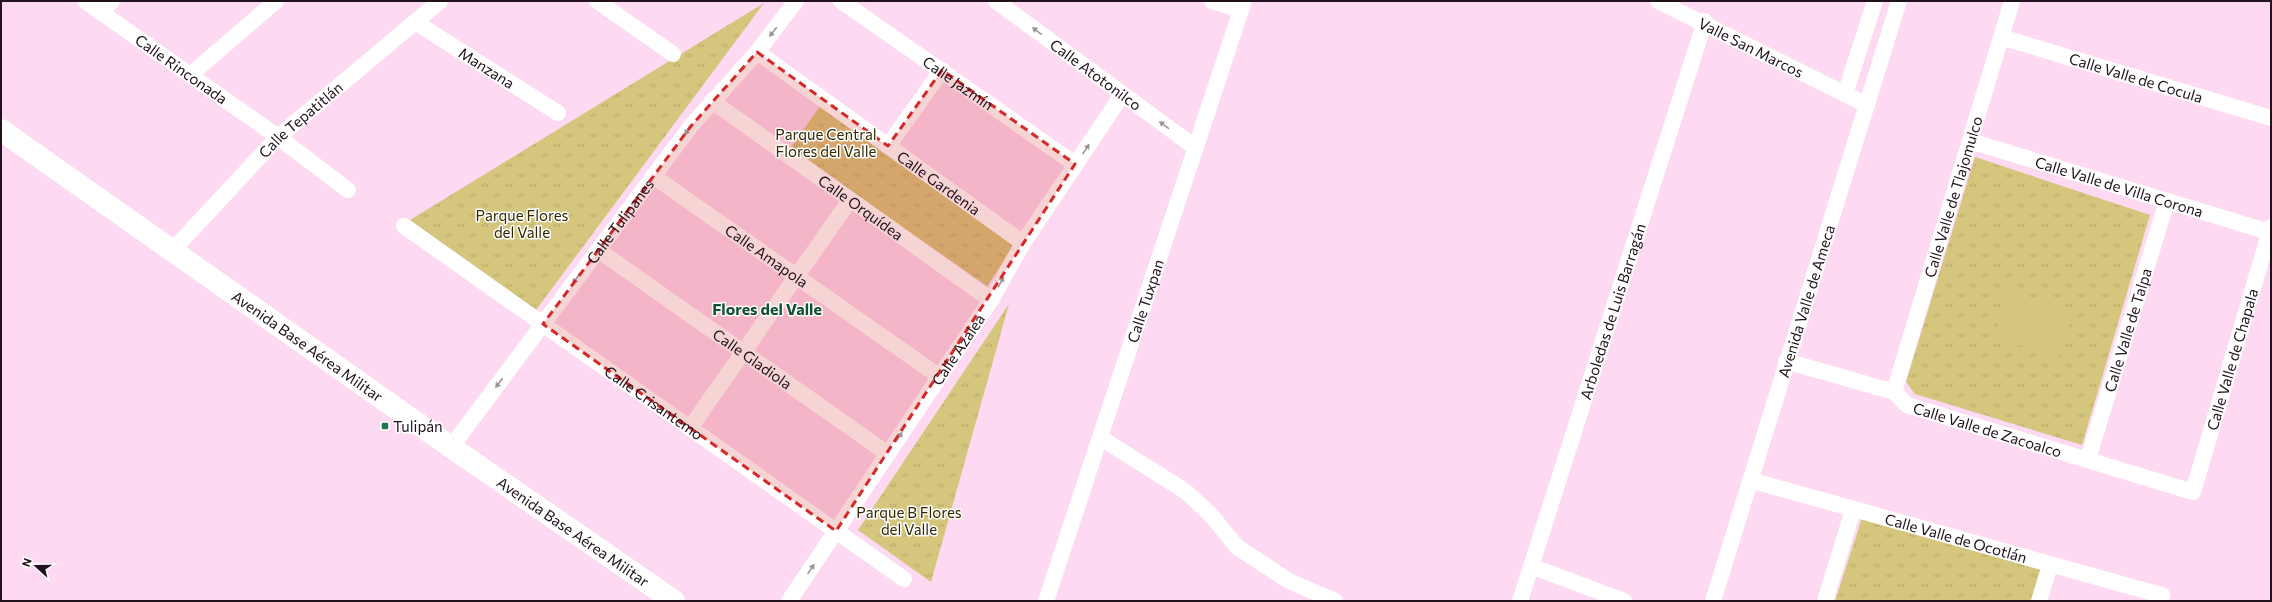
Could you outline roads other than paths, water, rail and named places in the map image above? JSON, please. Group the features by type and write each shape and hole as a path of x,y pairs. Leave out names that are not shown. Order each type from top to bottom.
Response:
{"main road":[{"name":"Avenida Base Aérea Militar","path":"1,130 451,447 674,601"}],"street":[{"name":"Calle Rinconada","path":"85,1 278,136 348,190"},
{"path":"100,12 112,1"},
{"path":"190,75 276,1"},
{"name":"Calle Tepatitlán","path":"172,251 278,136 440,1"},
{"path":"597,1 672,54"},
{"name":"Calle Tulipanes","path":"451,447 598,250 712,101 757,52 796,1"},
{"name":"Calle Jazmín","path":"841,1 1075,164"},
{"name":"Calle Atotonilco","path":"996,1 1196,148"},
{"path":"1212,1 1242,6"},
{"name":"Valle San Marcos","path":"1658,1 1705,22 1867,105"},
{"path":"1845,94 1875,1"},
{"name":"Avenida Valle de Ameca","path":"1713,601 1786,361 1899,1"},
{"name":"Calle Valle de Tlajomulco","path":"1894,392 2012,1"},
{"name":"Calle Tuxpan","path":"1046,601 1101,438 1242,6"},
{"name":"Manzana","path":"415,22 558,113"},
{"name":"Arboledas de Luis Barragán","path":"1520,601 1705,22"},
{"name":"Calle Valle de Cocula","path":"2002,37 2271,118"},
{"name":"Calle Gardenia","path":"757,52 1023,243"},
{"path":"888,146 942,70"},
{"name":"Calle Azalea","path":"790,601 991,300 1023,243 1122,95"},
{"name":"Calle Orquídea","path":"712,101 991,300"},
{"name":"Calle Valle de Villa Corona","path":"1970,141 2167,201 2270,229"},
{"name":"Calle Amapola","path":"654,176 940,377"},
{"path":"690,428 850,200"},
{"name":"Calle Valle de Talpa","path":"2088,459 2167,201"},
{"name":"Calle Crisantemo","path":"404,226 904,579"},
{"name":"Calle Valle de Chapala","path":"2193,492 2270,229"},
{"name":"Calle Gladiola","path":"598,250 888,454"},
{"name":"Calle Valle de Zacoalco","path":"1786,361 1894,392 1907,405 2193,492"},
{"path":"1101,438 1185,491 1211,514 1237,546 1289,581 1335,601"},
{"name":"Calle Valle de Ocotlán","path":"1750,480 2161,598"},
{"path":"1825,601 1853,510"},
{"path":"2039,601 2050,565"},
{"path":"1531,566 1624,601"}],"place":[{"name":"Tulipán","path":"385,426"}],"district":[{"name":"Flores del Valle","path":"767,308"}],"park label":[{"name":"Parque Central Flores del Valle","path":"826,142"},
{"name":"Parque Flores del Valle","path":"522,224"},
{"name":"Parque B Flores del Valle","path":"909,520"}]}
